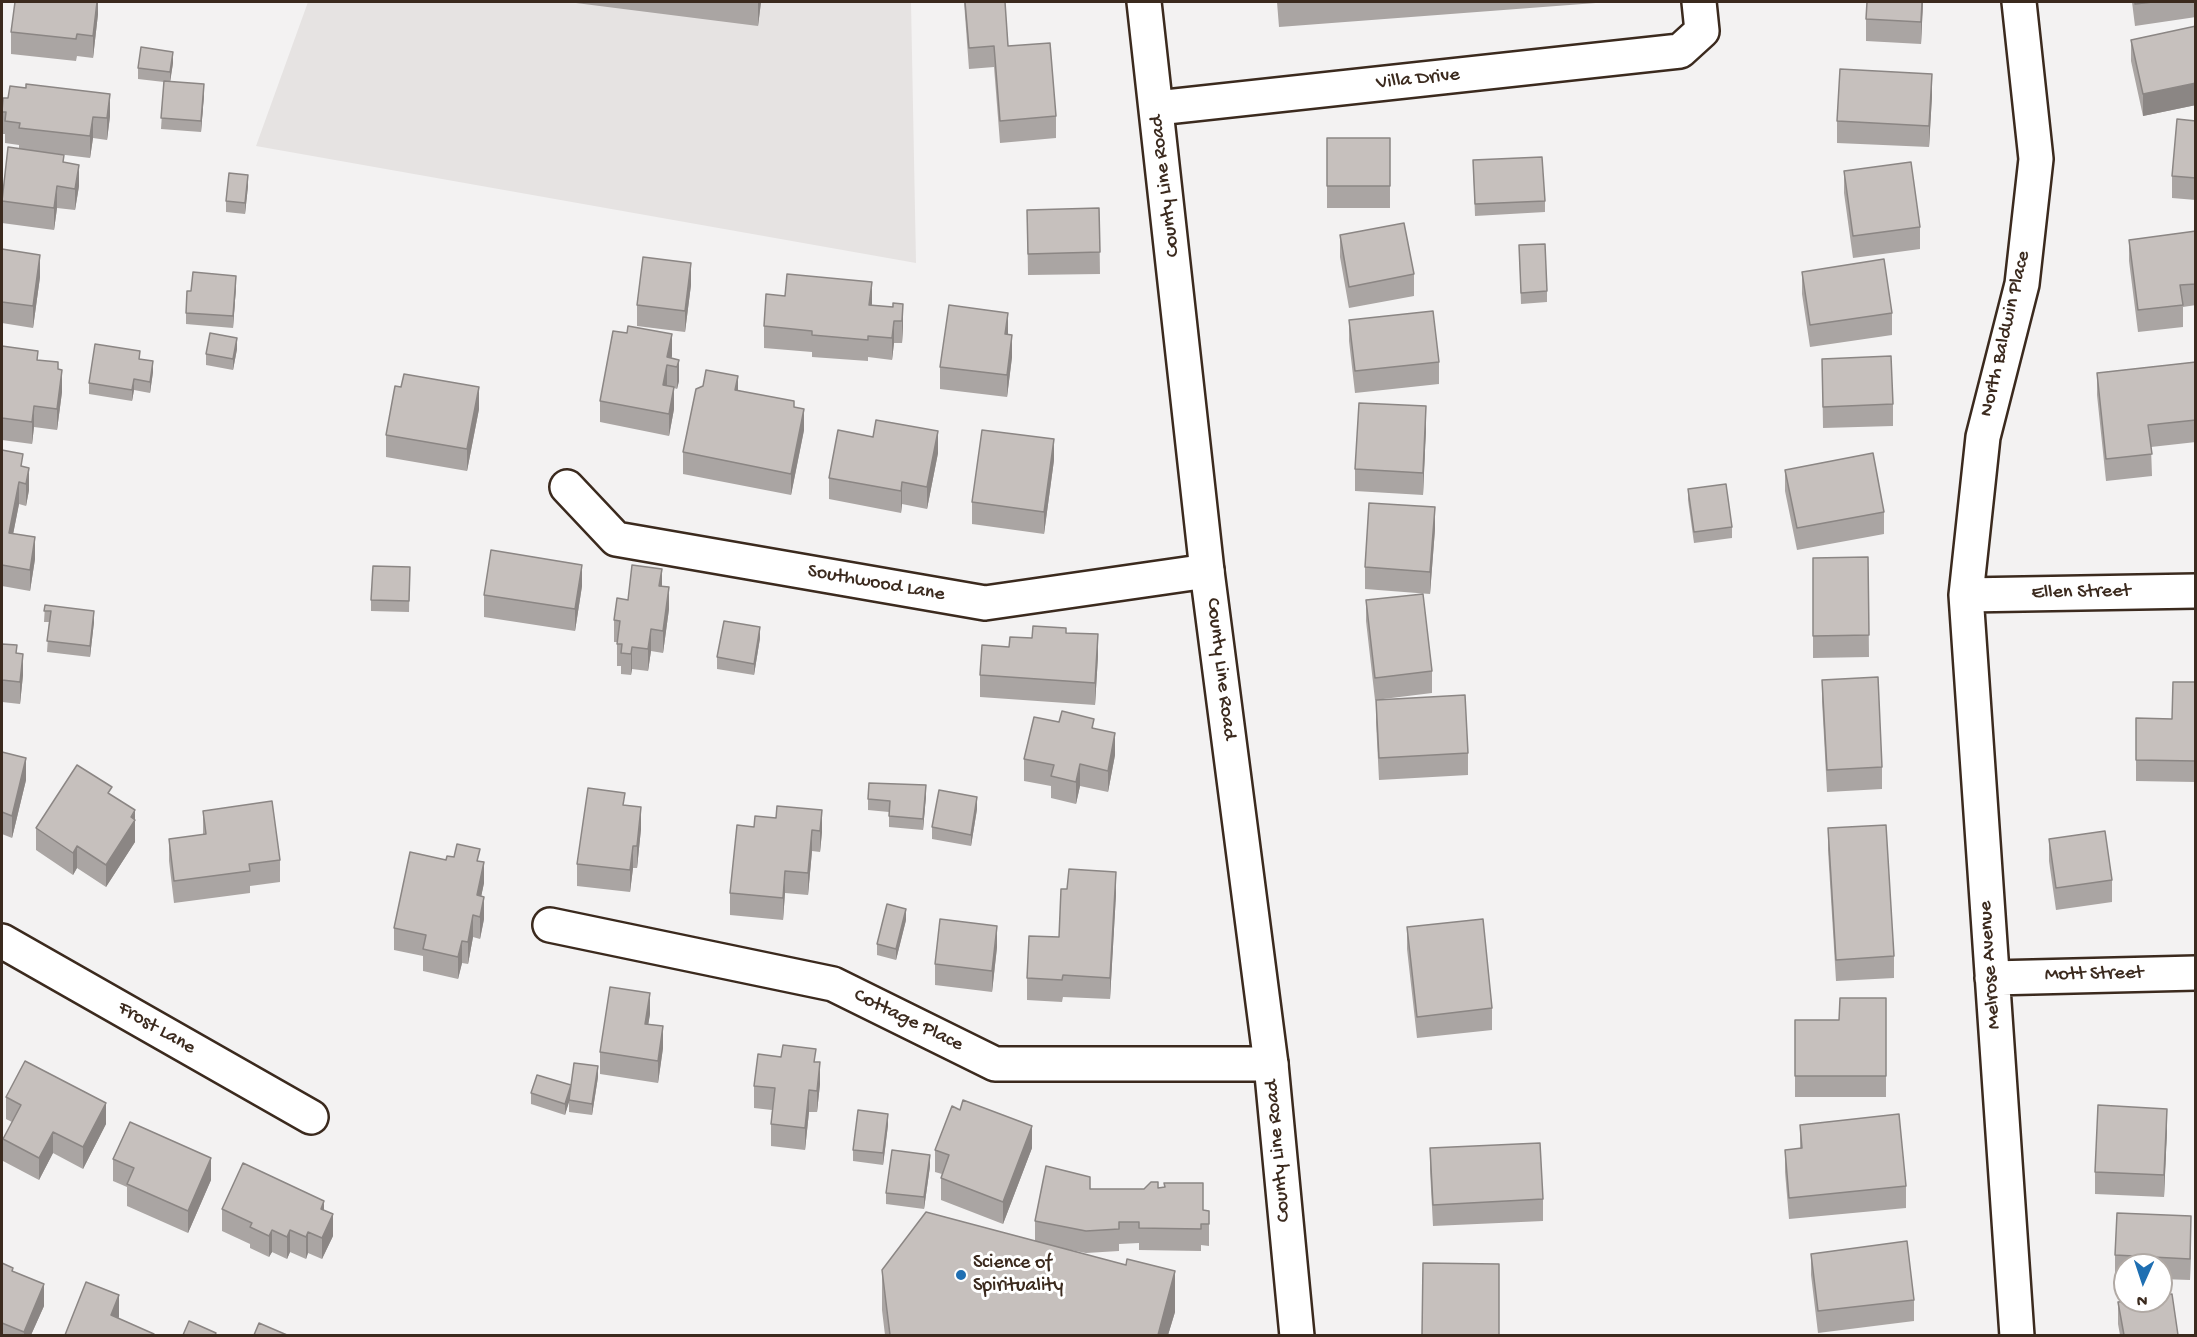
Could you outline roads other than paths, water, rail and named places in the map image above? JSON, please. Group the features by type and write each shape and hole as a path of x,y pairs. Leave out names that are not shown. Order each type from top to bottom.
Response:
{"street":[{"name":"County Line Road","path":"1144,2 1207,570 1271,1064 1297,1335"},
{"name":"North Baldwin Place","path":"1966,595 1983,438 2022,284 2036,159 2019,2"},
{"name":"Villa Drive","path":"1157,108 1694,28"},
{"name":"Southwood Lane","path":"567,487 616,539 985,603 1207,570"},
{"name":"Ellen Street","path":"1966,595 2196,591"},
{"name":"Melrose Avenue","path":"1966,595 2017,1335"},
{"name":"Cottage Place","path":"550,925 833,984 995,1064 1271,1064"},
{"name":"Frost Lane","path":"2,941 311,1117"},
{"name":"Mott Street","path":"1992,978 2196,973"}],"place":[{"name":"Science of Spirituality","path":"961,1275"}]}
